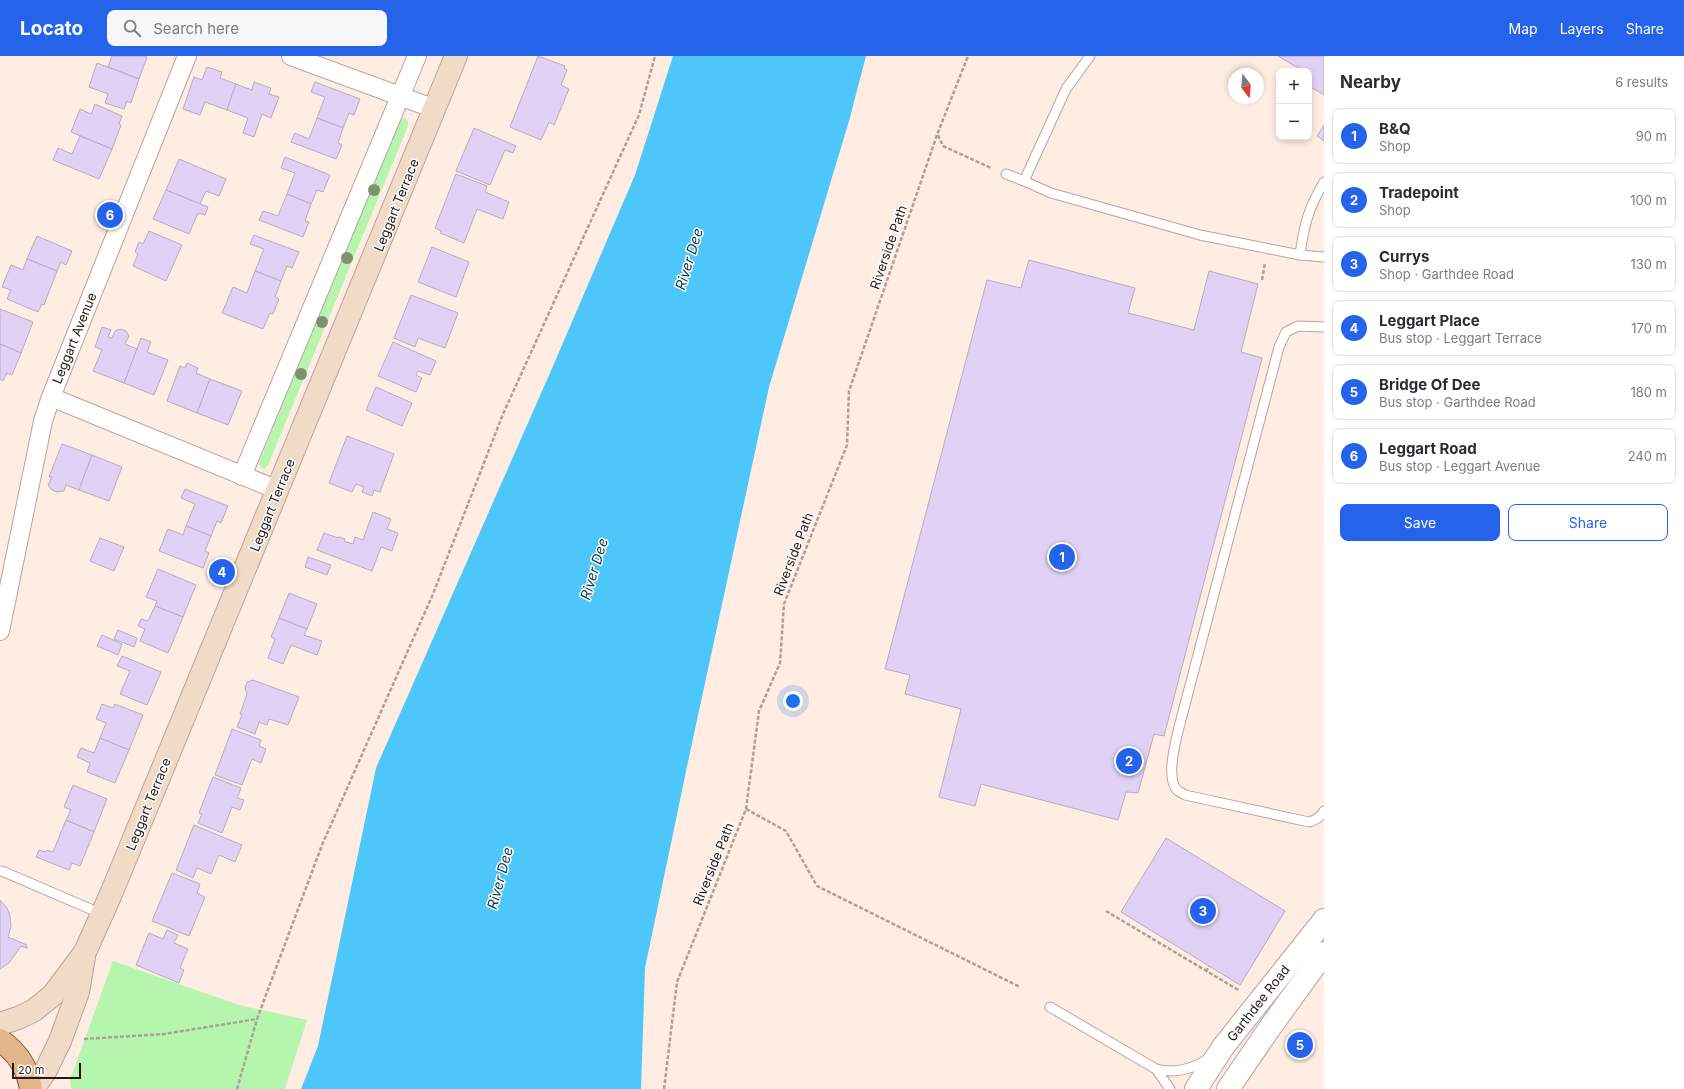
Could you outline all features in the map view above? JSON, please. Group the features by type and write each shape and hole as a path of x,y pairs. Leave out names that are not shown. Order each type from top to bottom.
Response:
{"main road":[{"name":"Leggart Terrace","path":"85,952 278,490 456,56"},
{"path":"0,1024 33,1011 53,995 85,952"},
{"path":"32,1089 45,1072 60,1041 78,992 85,952"},
{"path":"0,1040 14,1051 22,1062 28,1074 32,1089"}],"street":[{"name":"Leggart Avenue","path":"0,632 43,421 51,397 187,56"},
{"path":"291,56 435,109"},
{"path":"242,476 417,56"},
{"path":"51,397 278,490"},
{"name":"Garthdee Road","path":"1196,1089 1223,1047 1324,920"},
{"name":"Garthdee Road","path":"1228,1089 1269,1029 1324,954"}],"lane":[{"path":"1024,180 1066,89 1090,56"},
{"path":"1006,174 1024,180 1051,193 1200,235 1300,255 1324,258"},
{"path":"1300,255 1304,227 1311,206 1324,182"},
{"path":"1324,327 1298,326 1286,332 1278,346 1178,731 1172,761 1172,775 1177,791 1185,795 1309,822 1315,821 1324,811"},
{"path":"2,870 102,914"},
{"path":"1050,1007 1156,1069 1174,1071 1189,1068 1202,1063 1223,1047"},
{"path":"1156,1069 1170,1089"}],"path":[{"path":"237,1089 257,1019 322,845 433,594 503,414 639,114 655,56"},
{"name":"Riverside Path","path":"664,1089 677,982 746,809 758,711 780,663 784,604 847,445 849,391 938,135 968,56"},
{"path":"938,135 943,146 1006,174"},
{"path":"746,809 786,831 817,886 1020,987"},
{"path":"1106,911 1245,994"},
{"path":"1206,972 1210,966"},
{"path":"60,1041 164,1034 257,1019"}],"green space":[{"path":"405,117 408,122 408,126 268,465 264,469 261,468 259,463 396,125 398,121"},
{"path":"113,961 239,1005 307,1020 285,1089 71,1089 70,1080"}],"water":[{"name":"River Dee","path":"673,56 866,56 849,121 769,387 645,968 641,1089 301,1089 318,1046 376,768 550,373 635,175"}],"building":[{"path":"112,56 147,57 139,79 108,67"},
{"path":"538,56 565,66 564,68 567,70 561,85 569,89 554,125 549,122 541,140 510,127"},
{"path":"1278,56 1324,56 1324,95 1312,88 1312,68 1298,68"},
{"path":"97,63 139,79 131,103 127,101 124,109 105,103 108,94 89,87"},
{"path":"207,67 222,72 220,78 236,84 227,110 205,102 200,115 183,109 194,77 202,80"},
{"path":"254,82 271,88 269,94 279,97 271,118 262,114 254,137 243,133 248,118 227,110 236,84 252,90"},
{"path":"315,82 360,99 354,115 349,113 343,128 317,118 325,97 311,92"},
{"path":"95,104 122,116 119,124 121,125 112,149 71,132 80,109 91,114"},
{"path":"317,118 343,128 338,143 342,145 336,159 291,142 295,133 309,139"},
{"path":"1324,125 1324,141 1317,136"},
{"path":"474,128 516,146 513,153 505,150 490,185 456,171"},
{"path":"80,136 112,149 99,179 53,160 58,148 72,154"},
{"path":"285,157 330,175 323,192 317,190 311,204 287,194 295,173 281,168"},
{"path":"179,159 226,179 219,196 206,191 200,204 166,190"},
{"path":"456,174 487,186 485,192 509,202 503,219 477,209 464,243 440,233 441,231 435,228"},
{"path":"166,190 208,207 205,215 198,213 189,234 153,219"},
{"path":"287,194 311,204 305,221 309,222 303,237 259,220 263,211 278,216"},
{"path":"149,231 182,245 166,281 133,266 138,254 135,252 139,242 143,244"},
{"path":"254,235 299,252 292,268 287,266 281,281 255,271 264,249 250,244"},
{"path":"37,236 72,251 66,265 61,262 57,271 27,259"},
{"path":"432,247 469,262 456,297 418,282"},
{"path":"27,259 57,271 44,305 42,304 38,312 7,299 11,290 2,287 11,265 23,270"},
{"path":"1029,260 1135,288 1128,313 1194,330 1209,271 1258,284 1241,352 1262,358 1164,736 1154,734 1138,793 1126,792 1118,820 981,784 975,806 939,797 961,709 905,694 910,675 885,669 987,280 1021,288"},
{"path":"255,271 281,281 275,297 279,299 273,314 270,313 263,329 222,313 233,287 247,293"},
{"path":"411,295 458,313 445,348 418,338 415,347 394,338"},
{"path":"0,309 33,322 21,353 0,344"},
{"path":"102,327 111,330 108,337 112,338 115,331 120,329 126,331 129,336 125,344 137,349 124,383 93,371 102,350 95,347"},
{"path":"141,338 151,342 147,352 168,360 154,395 124,383"},
{"path":"393,342 436,361 430,375 418,371 416,375 422,378 416,392 378,376"},
{"path":"0,344 21,353 12,375 7,373 3,381 0,379"},
{"path":"187,363 198,368 196,373 210,379 197,413 167,401 180,366 185,368"},
{"path":"210,379 242,391 228,425 197,413"},
{"path":"376,387 412,403 402,426 366,410"},
{"path":"347,436 394,454 380,492 374,490 372,496 362,492 364,487 356,484 352,492 329,483"},
{"path":"62,444 92,455 79,490 66,485 64,491 57,492 52,490 48,485 52,477 49,477"},
{"path":"92,455 122,467 109,501 79,490"},
{"path":"185,489 228,506 221,523 217,521 211,536 186,526 195,504 181,498"},
{"path":"373,512 391,519 387,529 398,533 392,551 381,547 372,571 317,550 324,533 345,539 344,541 353,544 355,537 363,540"},
{"path":"186,526 211,536 205,551 209,553 203,568 159,551 168,529 183,535"},
{"path":"100,538 124,547 114,571 90,561"},
{"path":"308,557 331,565 327,575 305,567"},
{"path":"158,569 196,585 183,617 155,606 157,601 146,597"},
{"path":"289,593 317,604 307,629 279,618"},
{"path":"155,606 183,617 168,653 140,641 145,629 138,626 141,619 148,621"},
{"path":"279,618 307,629 304,635 322,641 317,655 291,645 283,664 268,658 275,639 271,637"},
{"path":"118,630 137,638 134,647 114,639"},
{"path":"102,635 122,644 118,655 97,646"},
{"path":"122,656 161,672 147,705 120,694 130,671 117,666"},
{"path":"253,680 299,697 288,725 269,719 267,725 259,722 255,734 237,727 242,715 240,714 247,694 245,688 247,682"},
{"path":"102,704 113,708 115,704 143,715 129,750 100,738 106,723 96,719"},
{"path":"232,729 261,740 259,746 266,749 261,763 252,759 242,785 215,775"},
{"path":"100,738 129,750 115,783 87,772 90,763 77,757 81,748 94,753"},
{"path":"213,777 241,788 237,798 244,800 240,810 232,807 222,833 198,823 202,814 199,813"},
{"path":"73,785 107,799 94,832 66,820 71,810 64,807"},
{"path":"66,820 94,832 80,866 72,863 69,870 36,857 39,850 53,852"},
{"path":"194,825 242,845 235,862 219,855 211,874 197,868 193,878 176,870"},
{"path":"1166,838 1285,911 1240,985 1121,912"},
{"path":"172,873 200,884 197,893 205,897 189,936 152,921"},
{"path":"0,900 7,908 10,916 11,926 8,937 27,945 27,948 21,946 9,963 0,969"},
{"path":"167,930 178,935 174,943 188,949 180,968 184,970 179,983 136,965 149,933 163,939"}],"place":[{"name":"Leggart Road","path":"110,215"},
{"name":"B&Q","path":"1062,557"},
{"name":"Leggart Place","path":"222,572"},
{"name":"Tradepoint","path":"1129,761"},
{"name":"Currys","path":"1203,911"},
{"name":"Bridge Of Dee","path":"1300,1045"}]}
